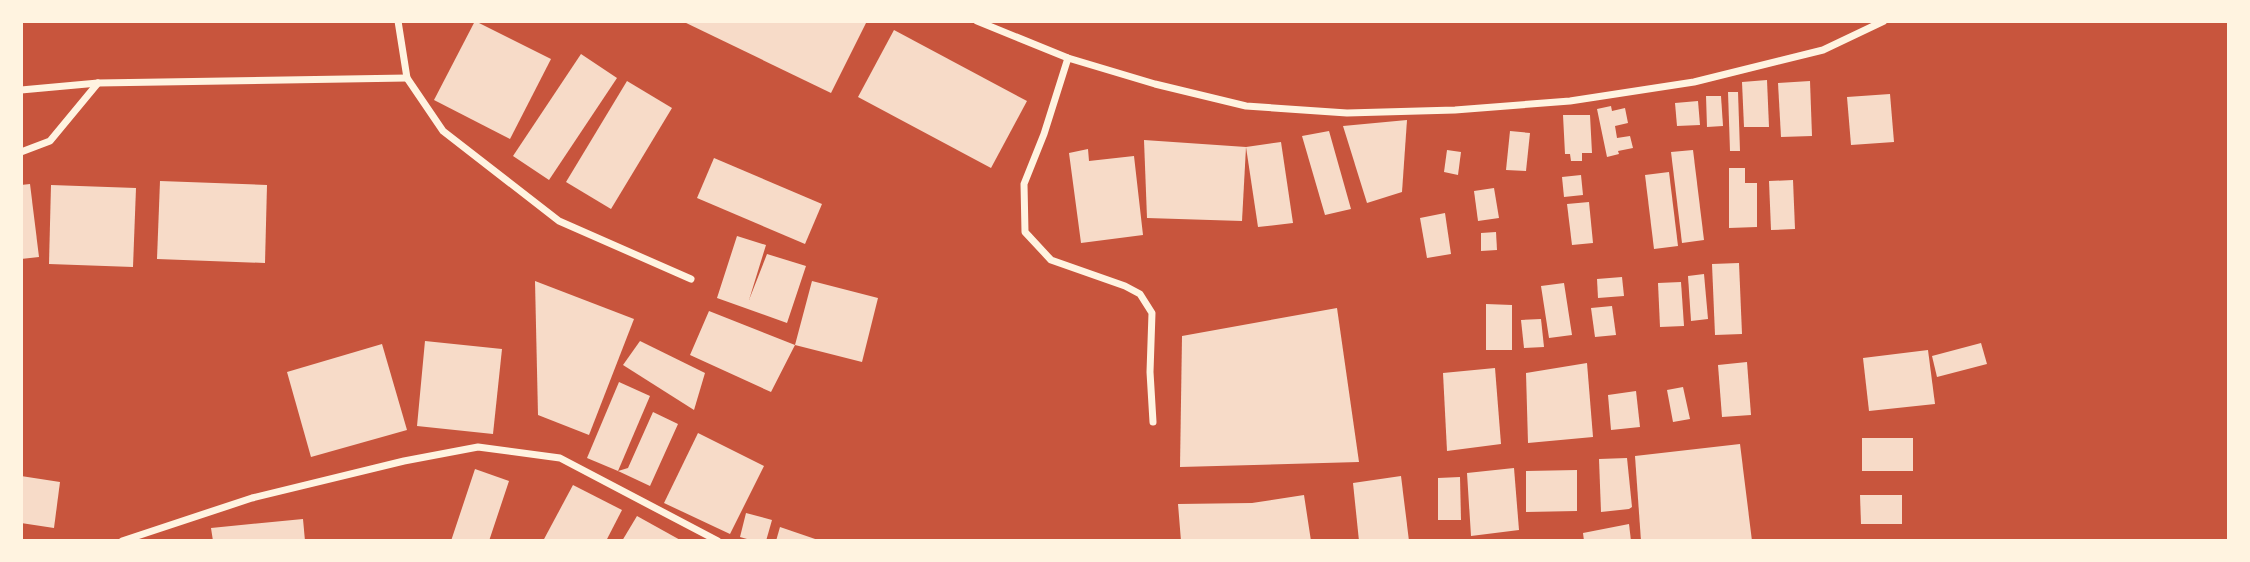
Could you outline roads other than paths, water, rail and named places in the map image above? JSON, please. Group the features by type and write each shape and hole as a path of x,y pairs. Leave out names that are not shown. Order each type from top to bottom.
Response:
{"street":[{"path":"398,21 407,78 443,131 559,221 691,279"},
{"path":"977,21 1068,58 1155,84 1246,106 1346,113 1455,110 1570,101 1694,82 1823,50 1884,21"},
{"path":"1068,58 1044,134 1024,184 1025,232 1051,260 1125,286 1140,294 1152,313 1150,372 1153,422"},
{"path":"21,90 99,83 407,78"},
{"path":"21,152 50,141 99,83"},
{"path":"122,541 252,498 404,461 478,447 561,458 718,541"}]}
